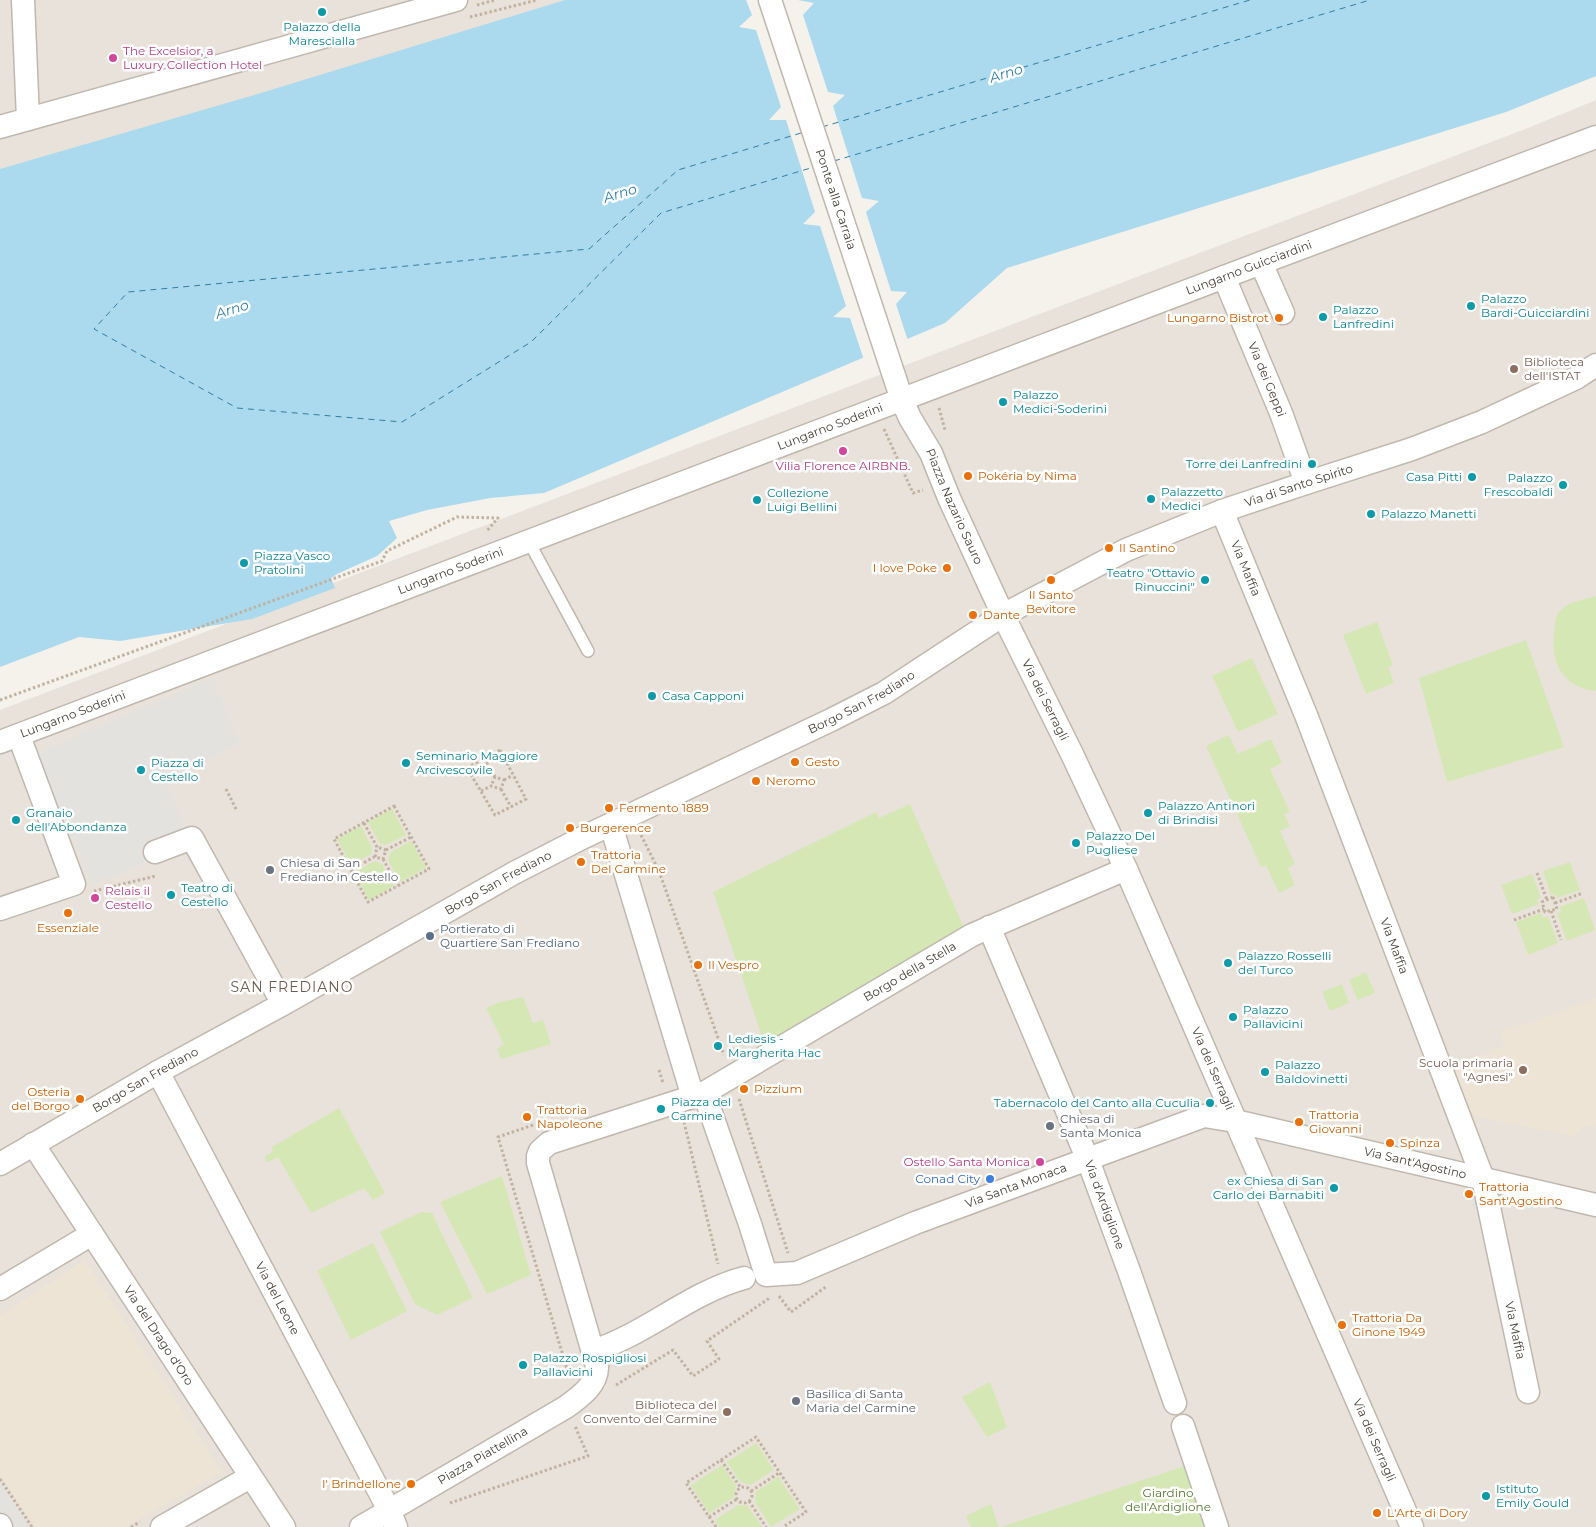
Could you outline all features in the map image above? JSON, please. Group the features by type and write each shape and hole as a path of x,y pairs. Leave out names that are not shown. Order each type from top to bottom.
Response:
{"street":[{"path":"23,0 28,119"},
{"name":"Ponte alla Carraia","path":"770,0 902,400"},
{"path":"0,127 460,10"},
{"name":"Lungarno Guicciardini","path":"902,400 1596,138"},
{"path":"1262,263 1283,313"},
{"name":"Via dei Geppi","path":"1224,277 1281,413 1306,482"},
{"name":"Via di Santo Spirito","path":"1004,615 1126,550 1222,511 1306,482 1412,449 1482,422 1576,378 1596,365"},
{"name":"Lungarno Soderini","path":"9,739 902,400"},
{"name":"Piazza Nazario Sauro","path":"902,400 910,418 931,453 949,498 1004,615"},
{"name":"Via Maffia","path":"1222,511 1310,724 1483,1179 1528,1392"},
{"name":"Borgo San Frediano","path":"0,1164 158,1072 283,1004 514,873 584,837 884,693 1004,615"},
{"name":"Via dei Serragli","path":"1004,615 1126,869 1412,1527"},
{"path":"0,909 80,889 9,739"},
{"path":"611,825 698,1095 750,1224 766,1275 795,1265"},
{"path":"156,852 192,838 283,1004"},
{"name":"Borgo della Stella","path":"698,1095 732,1078 972,935 1126,869"},
{"name":"Via d'Ardiglione","path":"989,927 1088,1160 1175,1403"},
{"name":"Via del Leone","path":"158,1072 392,1519"},
{"path":"574,1411 596,1377 597,1366 538,1163 538,1156 549,1143 698,1095"},
{"name":"Via Santa Monaca","path":"795,1265 1088,1160 1204,1116 1235,1121"},
{"name":"Via Sant'Agostino","path":"1235,1121 1596,1205"},
{"name":"Via del Drago d'Oro","path":"33,1144 284,1527"},
{"path":"0,1288 92,1234"},
{"path":"593,1351 637,1331 733,1281"},
{"name":"Piazza Piattellina","path":"361,1527 392,1519 530,1429 574,1411"},
{"path":"1183,1426 1217,1527"},
{"path":"162,1527 250,1477"}],"lane":[{"path":"529,542 588,651"}],"path":[{"path":"460,10 537,0"},
{"path":"0,700 382,561 387,551 457,517 498,518 482,536"},
{"path":"500,750 513,775 526,799 495,815 466,768 500,750"},
{"path":"484,758 494,777 504,780"},
{"path":"501,789 504,780 513,775"},
{"path":"491,786 494,777"},
{"path":"481,791 491,786 501,789 511,807"},
{"path":"226,789 237,811"},
{"path":"394,806 411,837 429,869 368,902 334,839 394,806"},
{"path":"364,823 377,847 386,850"},
{"path":"639,831 659,871 795,1265"},
{"path":"383,860 386,850 411,837"},
{"path":"351,870 374,857 377,847"},
{"path":"374,857 383,860 398,886"},
{"path":"1537,873 1547,900"},
{"path":"80,889 159,874"},
{"path":"1555,904 1583,893"},
{"path":"1553,897 1555,904 1557,909 1545,912 1542,902 1553,897"},
{"path":"1514,920 1544,908"},
{"path":"1551,911 1561,940"},
{"path":"683,1119 733,1281"},
{"path":"442,1506 588,1456 574,1411"},
{"path":"716,1527 686,1483 756,1437 806,1512 783,1527"},
{"path":"721,1460 741,1488"},
{"path":"751,1491 779,1473"},
{"path":"0,1479 32,1527"},
{"path":"741,1488 745,1487 751,1491"},
{"path":"741,1488 736,1494 738,1499 742,1502 749,1501"},
{"path":"749,1501 752,1495 751,1491"},
{"path":"709,1517 738,1499"},
{"path":"749,1501 766,1527"}],"shaded area":[{"path":"0,0 623,0 0,177"},
{"path":"1596,100 1596,1527 0,1527 0,710 1533,126"},
{"path":"212,678 239,743 167,782 190,844 92,885 37,753"},
{"name":"Scuola primaria \"Agnesi\"","path":"1596,998 1596,1127 1583,1125 1575,1136 1467,1115 1449,1066 1504,1046 1500,1031 1543,1018"},
{"path":"85,1260 222,1472 126,1527 35,1527 0,1475 0,1315"},
{"path":"0,1484 29,1527 12,1527 0,1509"}],"green space":[{"path":"1596,596 1596,691 1575,685 1568,679 1557,664 1553,644 1557,615 1560,611 1572,603"},
{"path":"1377,622 1393,665 1388,667 1394,683 1366,694 1343,635"},
{"path":"1526,640 1564,747 1447,782 1419,678"},
{"path":"1252,658 1278,714 1238,732 1212,676"},
{"path":"1229,735 1238,754 1271,739 1282,763 1270,769 1290,812 1284,814 1290,826 1280,831 1295,864 1288,868 1295,885 1279,893 1266,865 1261,867 1206,746"},
{"path":"910,804 964,928 766,1048 713,892 876,812 879,818"},
{"path":"392,809 406,835 386,845 380,844 368,822"},
{"path":"361,826 372,848 371,854 351,865 337,839"},
{"path":"411,841 426,868 400,882 388,860 391,852"},
{"path":"375,861 382,864 394,886 369,900 354,872"},
{"path":"1570,862 1580,890 1557,898 1555,894 1551,895 1543,871"},
{"path":"1532,874 1541,898 1537,900 1539,904 1512,914 1501,885"},
{"path":"1584,898 1595,930 1567,941 1557,913 1561,912 1560,907"},
{"path":"1541,913 1543,918 1548,916 1558,943 1528,955 1516,922"},
{"path":"1366,972 1375,993 1358,1000 1349,980"},
{"path":"1342,984 1349,1003 1330,1011 1322,992"},
{"path":"523,997 533,1023 543,1020 551,1044 501,1059 497,1049 504,1044 486,1008 500,1002"},
{"path":"339,1108 385,1193 373,1200 364,1188 311,1213 278,1157 266,1163 265,1157 273,1151 272,1147"},
{"path":"502,1176 531,1275 487,1294 440,1202"},
{"path":"421,1212 432,1213 473,1298 437,1315 415,1304 380,1232"},
{"path":"373,1243 407,1311 351,1340 317,1271"},
{"path":"990,1382 1007,1427 987,1437 962,1397"},
{"path":"756,1443 774,1470 751,1485 740,1482 727,1462"},
{"path":"722,1465 736,1486 734,1497 709,1513 691,1485"},
{"name":"Giardino dell'Ardiglione","path":"1188,1465 1206,1527 1001,1527"},
{"path":"778,1477 800,1509 771,1527 755,1502 756,1492"},
{"path":"991,1504 999,1527 971,1527 966,1516"},
{"path":"738,1505 748,1506 762,1527 719,1527 715,1520"}],"water":[{"name":"Arno","path":"565,0 1596,0 1596,76 1506,112 1007,268 945,323 544,493 490,498 427,510 389,521 397,538 377,556 331,578 335,588 252,619 120,641 79,637 0,667 0,169 261,93"}],"pier":[{"path":"746,0 798,0 814,3 803,15 828,92 845,95 833,106 862,198 879,201 866,212 891,291 907,292 896,304 908,341 864,360 850,318 833,317 846,306 820,226 803,224 815,212 786,120 769,120 781,107 756,30 739,27 752,15"}],"ferry route":[{"path":"822,127 1250,0"},
{"path":"834,161 1370,0"},
{"path":"801,133 678,170 589,249 128,292 94,329 237,408 402,422 531,342 661,213 814,167"}],"place":[{"name":"Palazzo della Marescialla","path":"322,12"},
{"name":"The Excelsior, a Luxury Collection Hotel","path":"113,58"},
{"name":"Palazzo Bardi-Guicciardini","path":"1471,306"},
{"name":"Palazzo Lanfredini","path":"1323,317"},
{"name":"Lungarno Bistrot","path":"1279,318"},
{"name":"Biblioteca dell'ISTAT","path":"1514,369"},
{"name":"Palazzo Medici-Soderini","path":"1003,402"},
{"name":"Vilia Florence AIRBNB.","path":"843,451"},
{"name":"Torre dei Lanfredini","path":"1312,464"},
{"name":"Pokéria by Nima","path":"968,476"},
{"name":"Casa Pitti","path":"1472,477"},
{"name":"Palazzo Frescobaldi","path":"1563,485"},
{"name":"Palazzetto Medici","path":"1151,499"},
{"name":"Collezione Luigi Bellini","path":"757,500"},
{"name":"Palazzo Manetti","path":"1371,514"},
{"name":"Il Santino","path":"1109,548"},
{"name":"Piazza Vasco Pratolini","path":"244,563"},
{"name":"I love Poke","path":"947,568"},
{"name":"Il Santo Bevitore","path":"1051,580"},
{"name":"Teatro \"Ottavio Rinuccini\"","path":"1205,580"},
{"name":"Dante","path":"973,615"},
{"name":"Casa Capponi","path":"652,696"},
{"name":"Gesto","path":"795,762"},
{"name":"Seminario Maggiore Arcivescovile","path":"406,763"},
{"name":"Piazza di Cestello","path":"141,770"},
{"name":"Neromo","path":"756,781"},
{"name":"Fermento 1889","path":"609,808"},
{"name":"Palazzo Antinori di Brindisi","path":"1148,813"},
{"name":"Granaio dell'Abbondanza","path":"16,820"},
{"name":"Burgerence","path":"570,828"},
{"name":"Palazzo Del Pugliese","path":"1076,843"},
{"name":"Trattoria Del Carmine","path":"581,862"},
{"name":"Chiesa di San Frediano in Cestello","path":"270,870"},
{"name":"Teatro di Cestello","path":"171,895"},
{"name":"Relais il Cestello","path":"95,898"},
{"name":"Essenziale","path":"68,913"},
{"name":"Portierato di Quartiere San Frediano","path":"430,936"},
{"name":"Palazzo Rosselli del Turco","path":"1228,963"},
{"name":"Il Vespro","path":"698,965"},
{"name":"Palazzo Pallavicini","path":"1233,1017"},
{"name":"Lediesis - Margherita Hac","path":"718,1046"},
{"name":"Scuola primaria \"Agnesi\"","path":"1523,1070"},
{"name":"Palazzo Baldovinetti","path":"1265,1072"},
{"name":"Pizzium","path":"744,1089"},
{"name":"Osteria del Borgo","path":"80,1099"},
{"name":"Tabernacolo del Canto alla Cuculia","path":"1210,1103"},
{"name":"Piazza del Carmine","path":"661,1109"},
{"name":"Trattoria Napoleone","path":"527,1117"},
{"name":"Trattoria Giovanni","path":"1299,1122"},
{"name":"Chiesa di Santa Monica","path":"1050,1126"},
{"name":"Spinza","path":"1390,1143"},
{"name":"Ostello Santa Monica","path":"1040,1162"},
{"name":"Conad City","path":"990,1179"},
{"name":"ex Chiesa di San Carlo dei Barnabiti","path":"1334,1188"},
{"name":"Trattoria Sant'Agostino","path":"1469,1194"},
{"name":"Trattoria Da Ginone 1949","path":"1342,1325"},
{"name":"Palazzo Rospigliosi Pallavicini","path":"523,1365"},
{"name":"Basilica di Santa Maria del Carmine","path":"796,1401"},
{"name":"Biblioteca del Convento del Carmine","path":"727,1412"},
{"name":"I' Brindellone","path":"411,1484"},
{"name":"Istituto Emily Gould","path":"1486,1496"},
{"name":"L'Arte di Dory","path":"1377,1513"}],"district":[{"name":"SAN FREDIANO","path":"292,987"}]}
